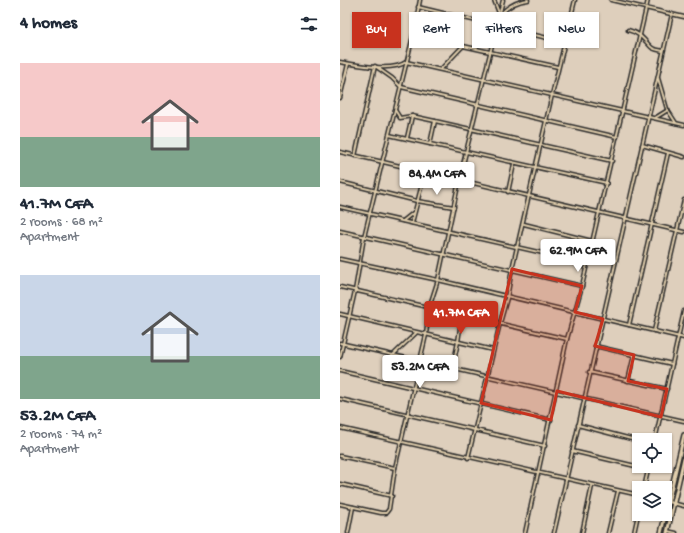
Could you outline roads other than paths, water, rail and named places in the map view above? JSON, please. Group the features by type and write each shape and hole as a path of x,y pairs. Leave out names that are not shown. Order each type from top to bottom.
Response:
{"main road":[{"path":"672,482 684,435"},
{"path":"667,532 684,458"},
{"path":"661,533 663,521"}],"street":[{"path":"340,357 355,291 364,236 371,214 420,0"},
{"path":"494,0 498,12"},
{"path":"500,12 503,0"},
{"path":"502,12 519,1 528,0"},
{"path":"573,12 576,0"},
{"path":"611,0 684,17"},
{"path":"525,533 551,420 567,339 582,286 607,183 648,0"},
{"path":"418,7 472,20"},
{"path":"554,533 585,400 595,346 603,319 627,218 672,14"},
{"path":"628,30 641,35 652,48 664,52"},
{"path":"441,69 463,46 558,67"},
{"path":"340,504 386,513 389,510 400,442 426,335 429,308 438,280 450,232 459,180 473,129 492,48"},
{"path":"468,458 493,350 508,298 512,269 530,197 563,48"},
{"path":"340,62 375,66 401,66 406,62 684,125"},
{"path":"340,98 348,64"},
{"path":"375,66 392,78 401,87 617,137"},
{"path":"355,156 375,66"},
{"path":"658,76 668,110 676,123"},
{"path":"395,109 400,118"},
{"path":"654,119 668,110"},
{"path":"392,122 395,118 412,116 612,162"},
{"path":"407,138 412,116"},
{"path":"430,144 435,121"},
{"path":"389,135 607,183"},
{"path":"642,145 684,157"},
{"path":"340,152 684,232"},
{"path":"629,325 653,225 668,153"},
{"path":"508,192 514,163"},
{"path":"412,223 425,172"},
{"path":"340,182 454,207"},
{"path":"654,331 684,200"},
{"path":"340,207 587,263"},
{"path":"403,221 414,213"},
{"path":"523,224 592,241"},
{"path":"340,231 582,286"},
{"path":"340,259 438,280 508,298 684,338"},
{"path":"340,287 567,339"},
{"path":"657,433 684,311"},
{"path":"340,314 493,350"},
{"path":"452,370 462,315"},
{"path":"392,356 416,333"},
{"path":"342,344 487,378 557,391 585,400 684,421"},
{"path":"595,346 672,364"},
{"path":"628,381 634,355"},
{"path":"340,371 551,420"},
{"path":"590,372 667,390"},
{"path":"340,399 545,446"},
{"path":"578,425 632,439"},
{"path":"340,428 592,486 632,494"},
{"path":"572,451 632,464"},
{"path":"340,456 395,468"},
{"path":"340,484 392,496"},
{"path":"582,533 592,486"},
{"path":"608,533 619,491"},
{"path":"674,503 684,506"},
{"path":"348,533 353,507"},
{"path":"634,533 637,521"},
{"path":"667,532 676,533"}]}
